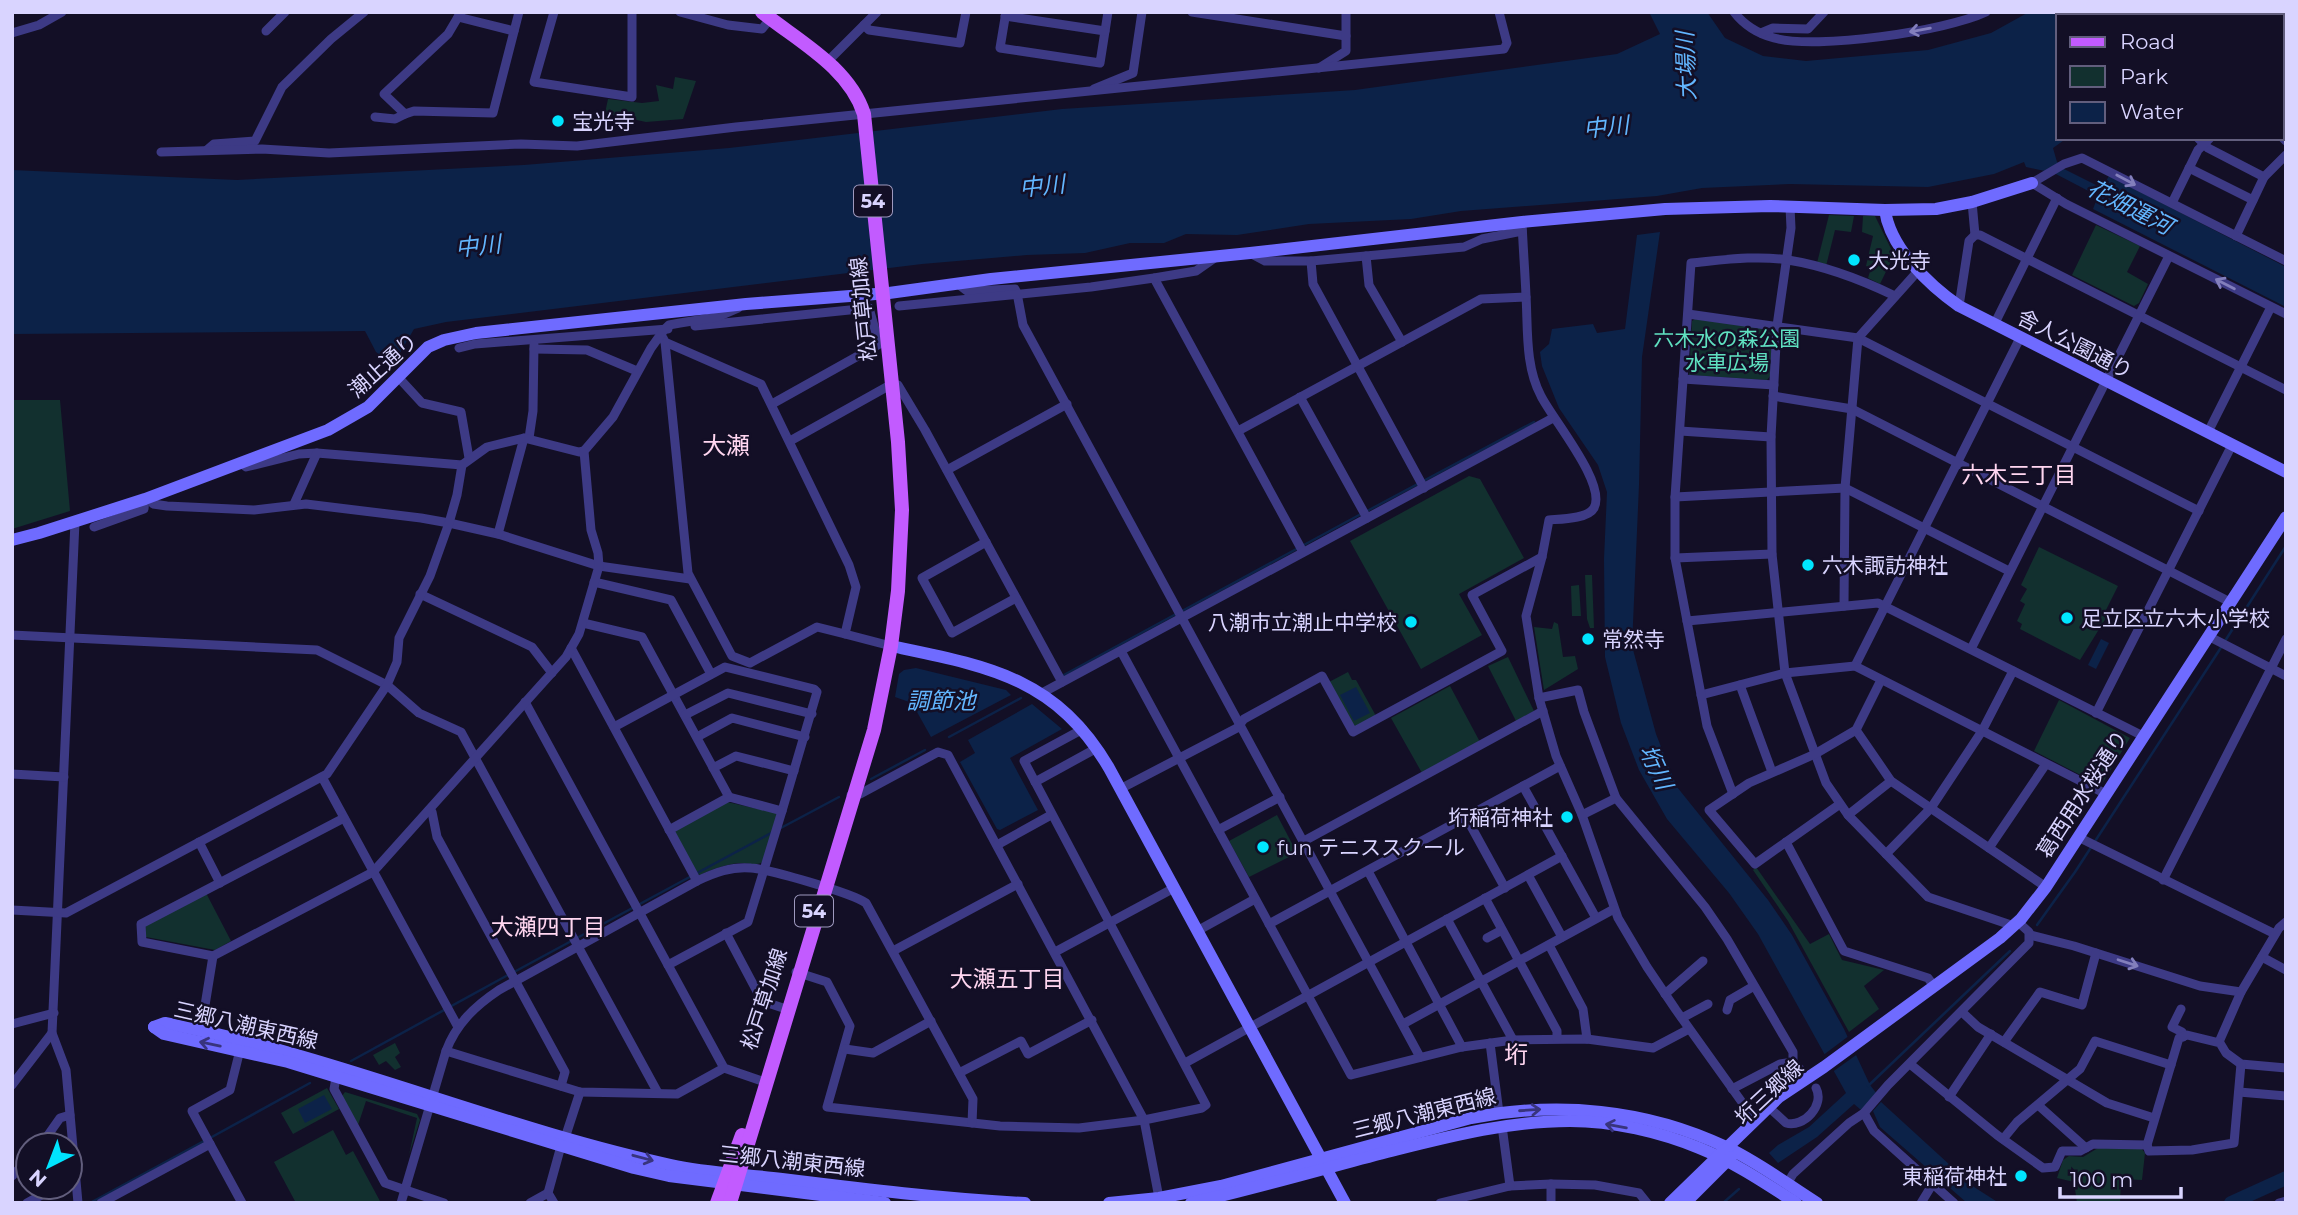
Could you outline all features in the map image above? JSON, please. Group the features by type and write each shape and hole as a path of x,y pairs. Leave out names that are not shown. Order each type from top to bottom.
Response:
{"main road":[{"name":"松戸草加線","path":"717,1203 733,1179 874,730 891,646 898,591 902,510 892,384 883,341 882,288 864,117 852,88 827,62 766,15"},
{"name":"松戸草加線","path":"730,1203 733,1179 759,1080 786,1009"}],"street":[{"path":"12,33 62,12"},
{"path":"266,31 285,12"},
{"path":"206,150 214,144 255,141 282,87 331,39 365,12"},
{"path":"375,117 395,119 414,111 493,113 519,12"},
{"path":"554,12 534,82 632,97 632,12"},
{"path":"680,12 762,29 766,15"},
{"path":"827,62 877,12"},
{"path":"864,25 869,30 960,43 966,12"},
{"path":"1105,31 1005,14 1000,48 1100,63 1108,12"},
{"path":"1090,91 1133,74 1142,12"},
{"path":"1192,12 1346,36"},
{"path":"1317,69 1346,51 1346,12"},
{"path":"161,152 262,149 329,153 521,144 577,146 864,117 1504,49 1507,43 1499,12"},
{"path":"1734,12 1761,33 1785,40 1847,40 1945,25 1986,12"},
{"path":"1761,33 1773,28 1808,29 1820,14"},
{"path":"405,114 384,94 436,47 448,34 459,15 514,31"},
{"path":"2172,203 2204,140 2264,177"},
{"path":"2236,236 2264,177 2286,155"},
{"path":"2286,261 2082,158 2064,164 2032,183 2286,314"},
{"path":"2189,168 2253,200"},
{"name":"潮止通り","path":"12,540 148,498 313,437 349,420 368,407 428,347 458,336 882,288 958,284 1696,207 1936,209 1972,202 2032,183"},
{"path":"1994,325 2057,198"},
{"path":"1972,202 1975,235"},
{"path":"1790,206 1791,228 1777,326 1773,396 1772,554 1785,673 1826,783 1847,815 1928,897 2016,924 2033,934 2200,986 2241,992"},
{"name":"舎人公園通り","path":"1885,210 1897,241 1918,271 1959,306 2286,472"},
{"path":"1250,253 1265,261 1311,261 1464,247 1522,226 1531,366 1539,393 1594,480 1596,500 1594,509 1588,514 1549,520 1542,557 1525,616 1539,698 1560,766 1582,815 1614,909 1647,967 1754,1119"},
{"path":"1959,306 1969,241 1975,235 1980,235 2286,390"},
{"path":"899,306 1154,278 1196,271 1218,256"},
{"path":"1366,256 1370,285 1402,342"},
{"path":"1971,649 2169,256"},
{"path":"1733,794 1707,726 1675,558 1675,497 1692,263 1735,259 1787,260 1860,279 1895,296"},
{"path":"1311,261 1313,284 1424,488"},
{"path":"1844,607 1845,488 1858,338 1918,271"},
{"path":"1154,278 1301,547"},
{"path":"958,284 967,291 1001,288 1014,289 1017,293 1023,325 1420,1057"},
{"path":"1238,431 1481,299 1526,297"},
{"path":"344,818 141,924 142,942 214,956 373,872 552,673 571,648 583,623 599,566 591,530 584,451 613,417 637,371 669,326 717,317 746,304"},
{"path":"2208,432 2271,307"},
{"path":"459,348 474,344 533,344 664,335 869,308 883,341 772,404"},
{"path":"1688,314 1858,338 2199,511"},
{"path":"664,335 761,384 849,565 855,584 845,634"},
{"path":"664,335 690,579 732,656 750,663 817,627 1008,675 1042,693 1083,729 1097,748 1198,930 1345,1203"},
{"path":"1855,666 2020,338"},
{"path":"533,344 587,350 637,371"},
{"path":"498,534 533,411 533,344"},
{"path":"12,910 66,913 327,774 387,685 397,662 399,638 430,576 449,523 465,461 461,412 422,403 399,377"},
{"path":"1683,379 1774,385"},
{"path":"790,441 892,384 898,385 1062,682"},
{"path":"1773,396 1852,409 2230,602"},
{"path":"1300,397 1367,519"},
{"path":"947,470 1067,404"},
{"path":"1042,693 1121,651 1180,614 1301,547 1367,519 1553,418"},
{"path":"1680,431 1771,437"},
{"path":"240,463 246,467 299,454 317,453 465,461 488,447 526,438 584,451"},
{"path":"2096,713 2232,445"},
{"path":"294,504 317,453"},
{"path":"1675,497 1845,488 2010,571"},
{"path":"148,498 153,504 180,507 254,510 294,504 449,523 498,534 599,566 690,579"},
{"path":"94,527 144,509 148,498"},
{"name":"葛西用水桜通り","path":"1824,1067 2016,924 2087,842 2106,794 2212,638 2230,602 2286,517"},
{"path":"71,1131 65,1064 52,1032 75,522"},
{"path":"986,542 922,578 952,633 1016,598"},
{"path":"1675,558 1772,554"},
{"path":"1120,789 1237,727 1244,719 1322,676 1353,732 1502,651 1472,595 1542,557"},
{"path":"594,582 671,600 711,674"},
{"path":"420,594 532,648 552,673"},
{"path":"1687,621 1878,603 2143,736"},
{"path":"583,623 642,637 729,797"},
{"path":"12,635 317,650 387,685 419,713 461,732 658,1093"},
{"path":"2212,638 2286,676"},
{"path":"2163,880 2286,639"},
{"path":"571,648 695,876"},
{"path":"1121,651 1351,1075 1462,1047 1513,1040 1557,1038 1653,1048 1689,1029"},
{"path":"1702,695 1785,673 1855,666 2106,794"},
{"path":"614,727 725,667 814,690 818,696 748,922 668,965"},
{"path":"1886,854 1931,808 1982,731 2013,671"},
{"path":"1840,804 1755,864 1709,810 1749,783 1815,754 1856,730 1881,680"},
{"path":"1740,685 1772,772"},
{"path":"1539,698 1578,690 1616,798 1705,907 1727,939 1793,1052 1796,1066 1780,1063 1732,1089"},
{"path":"685,715 728,692 812,714"},
{"path":"525,702 724,1069 759,1080"},
{"path":"1304,841 1543,711"},
{"path":"697,737 732,718 805,737"},
{"path":"798,973 827,982 850,1026 827,1107 1000,1126 1079,1128 1144,1120 1206,1105 1024,761 1083,729"},
{"path":"1856,730 1891,781 2046,887"},
{"path":"1035,782 1097,748"},
{"path":"852,796 938,752 948,755 1144,1120 1159,1200"},
{"path":"713,768 736,756 794,771"},
{"path":"1989,848 2046,764"},
{"path":"1269,924 1560,766"},
{"path":"12,774 64,776"},
{"path":"322,778 458,1027"},
{"path":"1847,815 1891,781"},
{"path":"1523,786 1596,918"},
{"path":"669,830 729,797 782,811"},
{"path":"1218,830 1280,797"},
{"path":"1582,815 1616,798"},
{"path":"429,810 432,812 437,837 565,1072 561,1086"},
{"path":"997,845 1051,815"},
{"path":"1466,817 1505,888"},
{"path":"200,842 220,883"},
{"path":"1786,842 1844,951 1928,978 1934,986"},
{"path":"2087,842 2275,934"},
{"path":"1185,1063 1562,856"},
{"path":"401,1203 446,1051 458,1027 482,1002 512,975 695,876 732,869 751,867 764,870 866,902 973,1099 972,1123"},
{"path":"1368,871 1462,1047"},
{"path":"1528,875 1562,937"},
{"path":"893,951 1018,884"},
{"path":"1055,952 1174,888"},
{"path":"1485,898 1557,1031 1557,1038"},
{"path":"1198,930 1255,899"},
{"path":"1403,1024 1614,909"},
{"path":"1447,919 1513,1040"},
{"path":"2219,1042 2241,992 2275,934 2286,922"},
{"path":"1487,938 1502,930"},
{"path":"726,933 762,1002 786,1009"},
{"path":"1787,1184 1793,1174 1849,1123 1864,1113 2029,943 2033,934"},
{"path":"1549,945 1583,1009 1587,1040"},
{"path":"2004,1042 2040,992 2082,1005 2096,953"},
{"path":"201,1030 214,956"},
{"path":"2262,957 2286,970"},
{"path":"1665,994 1703,961"},
{"path":"1727,1010 1730,1000 1754,986"},
{"path":"1682,1018 1708,1004"},
{"path":"2181,1009 2172,1027 2182,1032 2183,1037"},
{"path":"1962,1012 1978,1027 2107,1103 2154,1118"},
{"path":"12,1024 54,1013"},
{"path":"959,1073 1021,1041 1028,1054 1092,1020"},
{"path":"845,1049 873,1053 931,1021"},
{"name":"三郷八潮東西線","path":"432,1101 336,1078 240,1050 164,1034 154,1027 165,1023 201,1030 307,1057 432,1101 669,1177 733,1179 968,1201 1025,1203"},
{"path":"12,1085 52,1032"},
{"path":"1950,1097 1991,1034"},
{"path":"2241,1064 2234,1143 2178,1151 2149,1151 2147,1145 2154,1118 2179,1038 2188,1035 2219,1042 2226,1053 2241,1064 2286,1068"},
{"path":"2003,1139 2081,1069 2095,1041 2171,1065"},
{"path":"1490,1043 1499,1113"},
{"path":"240,1050 230,1090 192,1111 242,1203"},
{"path":"446,1051 579,1092 677,1094 724,1069"},
{"path":"1910,1064 2043,1168 2055,1167 2062,1151 2080,1151 2093,1144 2147,1145"},
{"name":"垳三郷線","path":"1670,1203 1824,1067"},
{"name":"垳三郷線","path":"1685,1203 1754,1119 1779,1097 1824,1067"},
{"path":"336,1078 334,1089 385,1183 444,1203"},
{"path":"1774,1112 1786,1123 1797,1124 1819,1103 1820,1097 1816,1088"},
{"path":"530,1203 548,1193 579,1092"},
{"path":"2239,1092 2286,1095 2286,1107"},
{"path":"2038,1105 2086,1148"},
{"name":"三郷八潮東西線","path":"1191,1203 1451,1123 1499,1113 1569,1108 1605,1111 1685,1131 1787,1184 1817,1203"},
{"path":"1864,1113 1874,1131 1954,1203"},
{"path":"51,1131 60,1118 71,1115"},
{"name":"三郷八潮東西線","path":"1109,1203 1159,1200 1502,1126 1572,1121 1605,1123 1727,1154 1796,1203"},
{"path":"1502,1126 1510,1186"},
{"path":"101,1203 208,1140"},
{"name":"三郷八潮東西線","path":"733,1179 840,1200 885,1203"},
{"path":"1551,1184 1551,1203"},
{"path":"1440,1203 1510,1186 1551,1184 1595,1185 1639,1193 1647,1203"},
{"path":"1921,1203 1932,1185"},
{"path":"548,1193 554,1203"},
{"path":"2279,1203 2286,1200"}],"green space":[{"path":"675,77 696,81 683,119 646,122 605,113 608,99 642,103 659,101 656,85 673,89"},
{"path":"1829,215 1854,216 1851,232 1835,230 1826,266 1817,263"},
{"path":"1863,216 1875,216 1894,255 1880,284 1868,278 1871,268 1866,266 1873,236 1862,232"},
{"path":"2096,225 2140,246 2127,272 2148,284 2139,303 2134,306 2072,275"},
{"name":"六木水の森公園 水車広場","path":"1695,319 1770,329 1770,376 1767,380 1689,375 1692,321"},
{"path":"12,400 60,400 70,511 12,529"},
{"path":"1469,476 1480,479 1524,558 1459,594 1482,635 1421,669 1350,541"},
{"path":"2039,547 2118,586 2103,616 2106,618 2080,660 2020,629 2022,624 2017,621 2025,604 2020,601 2027,589 2021,585"},
{"path":"1585,575 1592,575 1594,628 1590,628 1587,619"},
{"path":"1579,585 1581,616 1572,616 1571,586"},
{"path":"1554,622 1558,624 1563,657 1575,656 1578,669 1544,690 1534,627 1552,629"},
{"path":"1508,657 1534,711 1516,721 1488,666"},
{"path":"1348,672 1352,680 1356,680 1376,716 1356,727 1352,725 1329,682"},
{"path":"1450,686 1480,742 1422,773 1391,718"},
{"path":"2059,700 2130,738 2102,784 2034,751"},
{"path":"727,802 776,813 778,816 763,862 730,864 697,874 675,834 676,830"},
{"name":"fun テニススクール","path":"1277,815 1297,853 1249,877 1229,841"},
{"path":"1756,867 1810,944 1829,934 1842,960 1884,970 1864,986 1879,1009 1849,1032 1788,921 1753,870"},
{"path":"206,893 231,941 215,950 146,937 145,925"},
{"path":"395,1043 400,1053 395,1057 401,1067 395,1070 386,1061 379,1065 373,1055"},
{"path":"327,1088 339,1109 293,1134 281,1113"},
{"path":"345,1092 417,1114 420,1120 409,1155 417,1118 366,1101 358,1125 342,1096"},
{"path":"333,1130 346,1155 353,1151 381,1203 296,1203 274,1162"},
{"path":"2098,1148 2141,1148 2145,1153 2142,1180 2121,1179 2120,1203 2077,1203 2074,1182 2057,1178 2063,1160 2069,1156 2083,1157"}],"water":[{"path":"1649,12 1707,12 1725,38 1763,56 1806,61 1928,50 1991,33 2029,12 2216,12 2056,14 2056,140 2064,140 2053,148 2057,162 2064,169 2102,188 2109,176 2286,267 2286,307 2093,209 2098,196 2054,173 2026,167 2024,162 1994,174 1928,187 1790,184 1702,188 1657,196 1461,211 1411,219 1309,224 1237,235 1186,234 1164,243 1130,243 1085,253 922,264 446,322 414,329 393,365 376,352 365,331 12,334 12,170 237,180 524,165 729,148 1062,109 1355,90 1617,54 1660,34"},
{"path":"1660,232 1642,357 1632,646 1656,734 1677,787 1768,900 1792,935 1877,1094 1861,1110 1854,1104 1817,1137 1778,1163 1769,1153 1809,1127 1846,1093 1758,934 1729,893 1667,819 1639,770 1621,723 1605,657 1604,559 1607,492 1598,465 1559,408 1542,366 1540,352 1549,344 1552,329 1593,324 1597,333 1625,329 1637,235"},
{"path":"2101,639 2109,643 2096,669 2088,665"},
{"name":"調節池","path":"916,668 1006,690 1011,695 931,737 912,703 895,697 899,674 904,670"},
{"path":"1356,687 1370,713 1354,721 1340,695"},
{"name":"調節池","path":"1032,704 1062,729 1010,758 1038,810 1000,830 960,762 975,753 968,740"},
{"path":"324,1095 332,1109 305,1123 298,1109"},
{"path":"1881,1102 1974,1187 1999,1203 1966,1202 1880,1127 1873,1111"}],"pier":[{"path":"1850,1035 1859,1053 1831,1073 1822,1056"}],"waterway":[{"path":"1367,511 1534,422"},
{"path":"1182,611 1361,514"},
{"path":"2225,641 2286,546"},
{"path":"1062,676 1176,614"},
{"path":"2037,925 2075,872 2222,646"},
{"path":"949,737 1021,698"},
{"path":"871,779 925,750"},
{"path":"779,829 839,797"},
{"path":"514,972 773,832"},
{"path":"1868,1086 2010,951"},
{"path":"351,1061 508,975"},
{"path":"210,1138 310,1083"},
{"path":"90,1203 204,1141"},
{"name":"垳川","path":"2231,1203 2286,1178"},
{"path":"1723,1203 1739,1189"}],"place":[{"name":"宝光寺","path":"558,121"},
{"name":"大光寺","path":"1854,260"},
{"name":"六木諏訪神社","path":"1808,565"},
{"name":"足立区立六木小学校","path":"2067,618"},
{"name":"八潮市立潮止中学校","path":"1411,622"},
{"name":"常然寺","path":"1588,639"},
{"name":"垳稲荷神社","path":"1567,817"},
{"name":"fun テニススクール","path":"1263,847"},
{"name":"東稲荷神社","path":"2021,1176"}],"district":[{"name":"大瀬","path":"726,445"},
{"name":"六木三丁目","path":"2019,475"},
{"name":"大瀬四丁目","path":"548,927"},
{"name":"大瀬五丁目","path":"1007,979"},
{"name":"垳","path":"1516,1054"}],"water label":[{"name":"大場川","path":"1686,66"},
{"name":"中川","path":"1606,127"},
{"name":"中川","path":"1042,186"},
{"name":"花畑運河","path":"2130,207"},
{"name":"中川","path":"478,246"}]}
